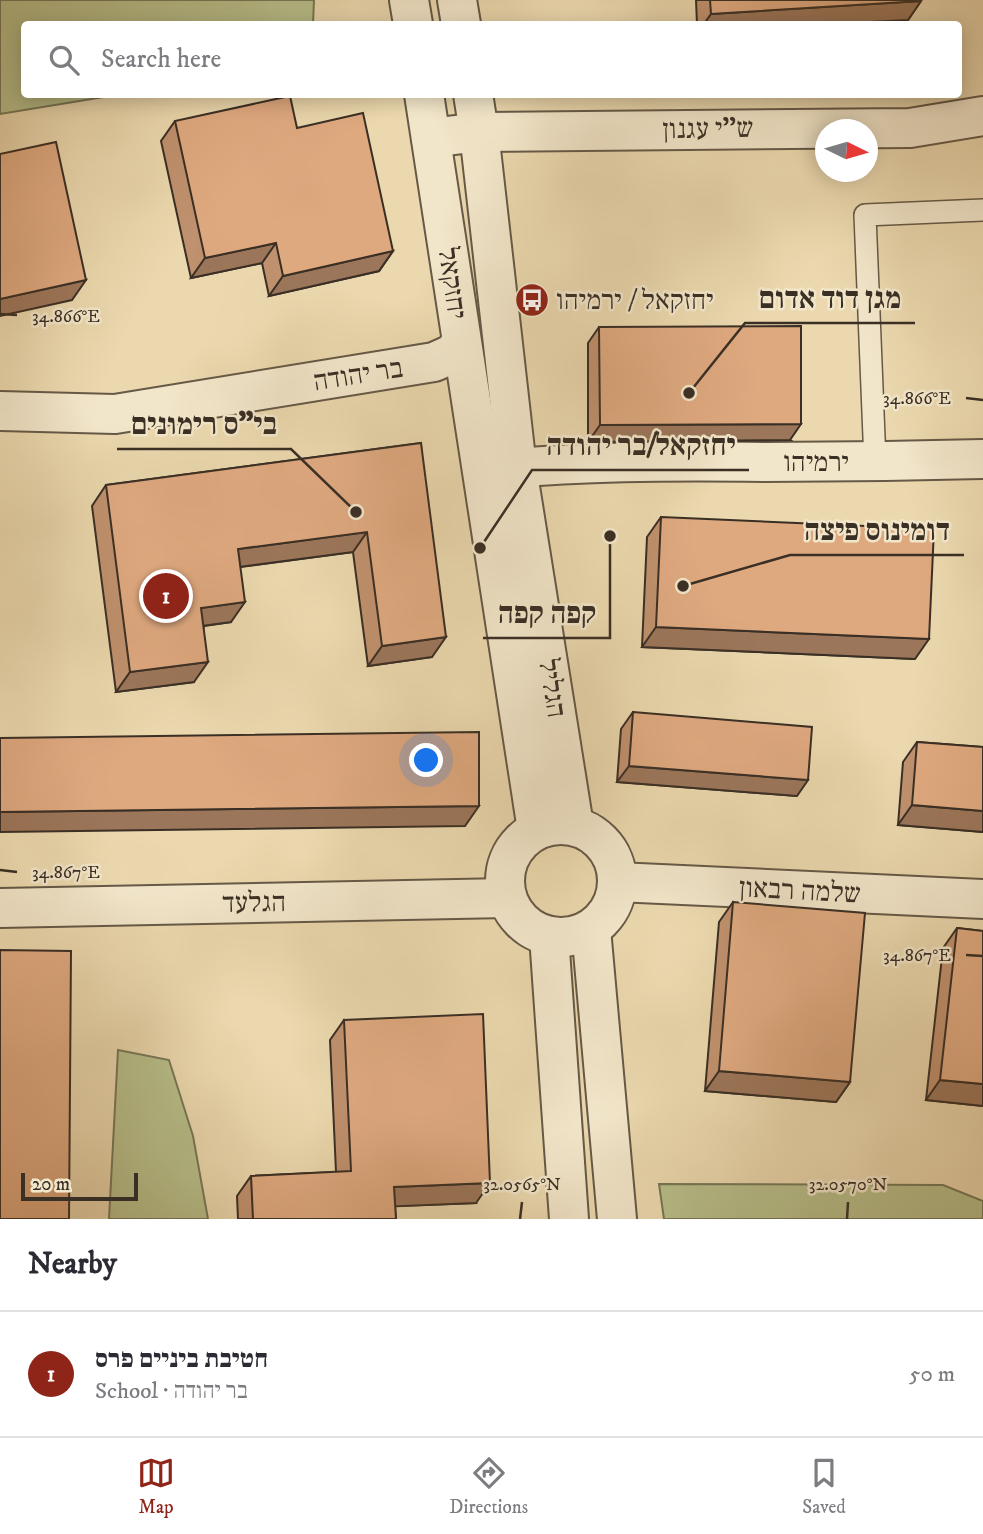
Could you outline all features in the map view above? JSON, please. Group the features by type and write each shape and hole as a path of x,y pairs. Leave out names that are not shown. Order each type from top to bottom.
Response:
{"street":[{"path":"410,0 413,21"},
{"path":"457,0 460,21"},
{"name":"יחזקאל","path":"425,98 461,344 499,470"},
{"name":"יחזקאל","path":"474,98 479,132 499,470"},
{"name":"ש\"י עגנון","path":"431,138 479,132 910,128 983,116"},
{"name":"בר יהודה","path":"0,411 115,414 434,362 452,354 461,344"},
{"name":"ירמיהו","path":"499,470 611,461 875,462 983,459"},
{"name":"הגליל","path":"499,470 574,826"},
{"name":"הגליל","path":"499,470 537,830"},
{"path":"555,825 574,826 592,834 605,847 614,864 617,882 614,900 605,916 591,929 563,938 549,936 523,923 513,912 507,898 507,866 523,839 537,830 555,825"},
{"name":"שלמה רבאון","path":"617,882 983,899"},
{"name":"הגלעד","path":"0,908 507,898"},
{"path":"591,929 617,1219"},
{"path":"549,936 569,1219"}],"lane":[{"path":"875,462 866,215 983,210"}],"green space":[{"path":"0,0 314,0 313,21 21,21 21,98 98,98 0,114"},
{"path":"118,1050 169,1060 193,1136 208,1219 109,1219"},
{"path":"659,1184 943,1185 983,1201 983,1219 664,1219"}],"building":[{"path":"710,0 921,0 921,1 711,14"},
{"path":"281,98 290,98 297,128 363,113 393,251 283,276 276,243 205,258 175,121"},
{"path":"56,142 86,280 0,299 0,154"},
{"path":"801,326 801,424 600,425 599,327"},
{"path":"421,443 446,637 382,646 367,532 238,549 245,602 201,608 208,662 130,672 106,485"},
{"path":"661,517 934,529 929,639 656,627"},
{"path":"633,712 812,727 808,780 629,766"},
{"path":"479,732 479,806 0,812 0,738"},
{"path":"917,742 983,747 983,811 912,805"},
{"path":"733,902 865,913 850,1082 719,1071"},
{"path":"957,928 983,931 983,1084 940,1080"},
{"path":"0,950 71,951 69,1219 0,1219"},
{"path":"483,1014 490,1183 394,1187 396,1219 253,1219 251,1176 351,1171 344,1020"}],"place":[{"name":"יחזקאל / ירמיהו","path":"532,300"},
{"name":"מגן דוד אדום","path":"689,393"},
{"name":"בי\"ס רימונים","path":"356,512"},
{"name":"קפה קפה","path":"610,536"},
{"name":"יחזקאל/בר יהודה","path":"480,548"},
{"name":"דומינוס פיצה","path":"683,586"},
{"name":"חטיבת ביניים פרס","path":"166,596"}]}
